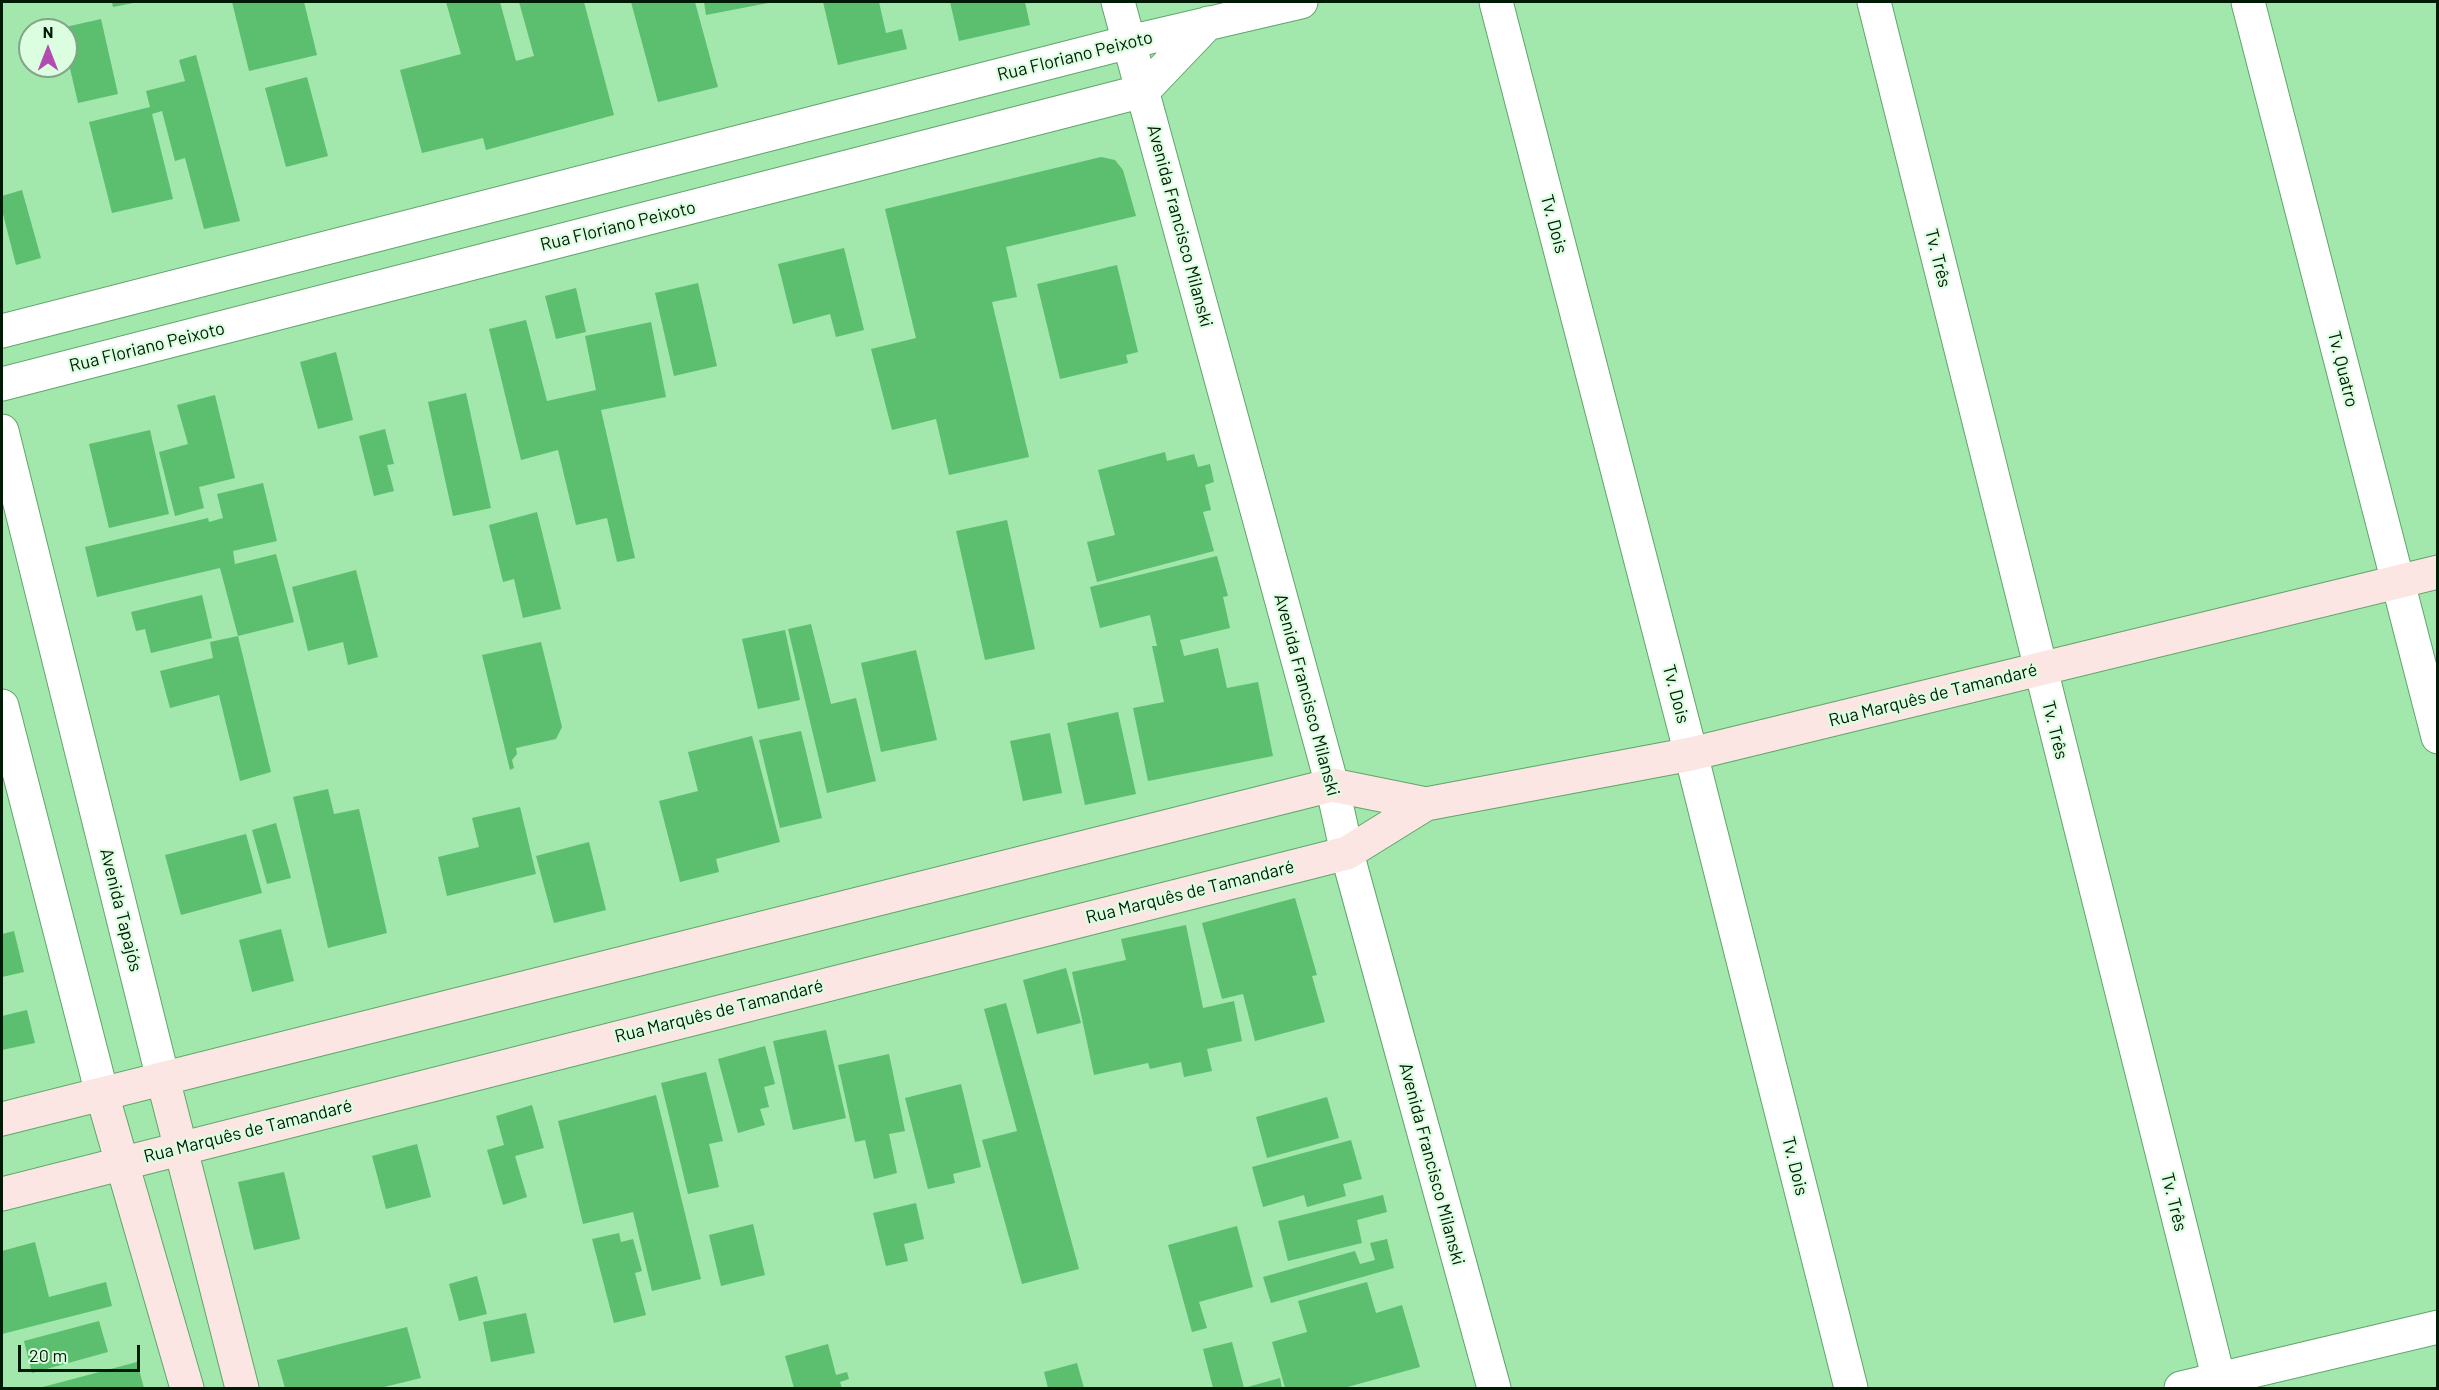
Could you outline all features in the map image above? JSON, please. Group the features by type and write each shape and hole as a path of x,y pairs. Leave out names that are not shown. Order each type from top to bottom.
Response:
{"street":[{"name":"Avenida Francisco Milanski","path":"1118,2 1494,1389"},
{"name":"Rua Floriano Peixoto","path":"2,331 1130,42 1302,2"},
{"name":"Tv. Dois","path":"1496,2 1691,754 1851,1389"},
{"name":"Tv. Três","path":"1874,2 2219,1384"},
{"name":"Tv. Quatro","path":"2248,2 2438,736"},
{"name":"Rua Floriano Peixoto","path":"2,384 1143,91 1208,23"},
{"name":"Avenida Tapajós","path":"2,431 179,1148 242,1389"},
{"name":"Rua Marquês de Tamandaré","path":"2,1194 1347,853 1426,804 1691,754 2438,572"},
{"path":"2,706 102,1094 187,1389"},
{"name":"Rua Marquês de Tamandaré","path":"2,1119 1332,785 1426,804"},
{"path":"2181,1389 2219,1384 2438,1327"}],"building":[{"path":"112,2 132,2 133,3 113,7"},
{"path":"232,2 304,2 317,55 249,71"},
{"path":"446,2 500,2 516,61 534,56 519,2 584,2 614,115 486,150 483,138 422,153 400,70 461,54"},
{"path":"631,2 695,2 718,87 658,102"},
{"path":"704,2 768,2 768,3 706,15"},
{"path":"823,2 879,2 886,33 902,29 907,49 838,65"},
{"path":"950,2 1025,2 1030,25 959,41"},
{"path":"101,19 118,94 78,103 72,78 78,78 78,24"},
{"path":"196,55 240,221 204,229 185,158 175,161 162,111 152,114 173,199 112,213 89,122 150,107 146,91 185,81 179,60"},
{"path":"307,77 328,156 286,167 265,88"},
{"path":"1101,157 1115,160 1123,170 1136,216 1006,247 1017,297 992,302 1029,457 949,475 936,419 892,430 871,349 916,338 885,209"},
{"path":"22,190 41,258 16,265 2,210 2,196"},
{"path":"844,248 864,330 836,337 830,314 793,324 778,264"},
{"path":"1117,265 1138,352 1126,355 1128,363 1060,379 1037,284"},
{"path":"698,283 717,366 674,376 655,293"},
{"path":"576,288 586,332 556,339 545,296"},
{"path":"526,320 547,401 596,390 585,336 651,322 666,397 601,410 635,558 617,562 607,518 576,525 558,450 521,460 489,329"},
{"path":"336,352 353,420 318,429 300,362"},
{"path":"466,393 491,508 453,516 428,402"},
{"path":"215,395 235,478 199,487 204,508 175,516 159,452 188,444 177,405"},
{"path":"385,429 394,464 387,465 394,491 374,496 359,436"},
{"path":"150,430 169,514 109,528 89,444"},
{"path":"1165,452 1167,461 1194,454 1198,467 1210,464 1214,482 1205,485 1211,510 1203,512 1214,551 1097,582 1087,542 1115,535 1098,470"},
{"path":"263,483 277,541 233,551 235,564 276,554 294,622 238,636 220,568 97,597 85,547 208,518 209,522 223,518 217,494"},
{"path":"537,512 561,609 523,618 514,579 503,582 489,525"},
{"path":"1007,520 1035,649 985,660 956,531"},
{"path":"1217,556 1228,596 1223,597 1230,628 1180,640 1184,656 1218,648 1227,688 1258,682 1273,756 1148,781 1133,708 1164,702 1152,646 1157,646 1150,615 1100,628 1090,587"},
{"path":"356,570 378,657 348,665 343,642 308,651 292,587"},
{"path":"202,595 212,638 151,653 145,629 136,631 131,612"},
{"path":"811,624 831,704 856,698 876,781 827,793 788,629"},
{"path":"785,630 800,700 758,709 742,639"},
{"path":"238,636 271,772 240,781 219,695 170,708 160,671 213,658 210,642"},
{"path":"541,642 562,727 556,739 516,748 517,754 512,760 514,768 510,770 482,655"},
{"path":"916,650 937,740 881,752 861,663"},
{"path":"1118,712 1136,794 1085,805 1067,723"},
{"path":"801,731 822,818 780,828 759,740"},
{"path":"1050,733 1062,793 1023,801 1010,741"},
{"path":"752,736 780,842 716,859 719,872 680,882 659,801 698,791 688,752"},
{"path":"328,789 334,814 359,809 387,933 328,948 293,797"},
{"path":"520,807 536,874 447,896 438,857 479,847 472,818"},
{"path":"276,823 291,878 267,884 252,830"},
{"path":"246,834 262,893 181,915 165,855"},
{"path":"589,842 606,910 554,923 536,856"},
{"path":"1295,898 1317,975 1312,976 1325,1022 1255,1041 1243,994 1222,999 1202,923"},
{"path":"1186,925 1203,1008 1234,1001 1242,1041 1207,1049 1212,1071 1184,1077 1181,1062 1150,1069 1148,1063 1094,1075 1072,972 1126,960 1121,939"},
{"path":"281,929 294,981 252,992 239,940"},
{"path":"14,931 24,972 2,977 2,934"},
{"path":"1066,968 1081,1023 1037,1034 1023,980"},
{"path":"1006,1003 1079,1269 1022,1284 982,1140 1017,1131 984,1009"},
{"path":"27,1010 35,1043 2,1050 2,1016"},
{"path":"826,1030 846,1118 793,1130 773,1041"},
{"path":"765,1046 775,1084 764,1087 769,1107 760,1109 765,1125 738,1133 718,1059"},
{"path":"889,1054 905,1131 889,1134 897,1173 874,1179 865,1140 855,1142 838,1065"},
{"path":"706,1072 723,1141 709,1144 719,1187 688,1194 661,1083"},
{"path":"961,1084 981,1167 953,1174 955,1183 928,1189 905,1098"},
{"path":"656,1095 701,1279 652,1291 633,1212 583,1224 558,1121"},
{"path":"1327,1097 1339,1138 1267,1158 1256,1117"},
{"path":"532,1105 544,1148 515,1156 527,1197 503,1205 487,1150 504,1145 496,1116"},
{"path":"1351,1140 1362,1179 1343,1184 1346,1196 1307,1207 1304,1195 1263,1207 1252,1167"},
{"path":"417,1144 431,1197 386,1209 372,1156"},
{"path":"284,1172 300,1239 254,1250 238,1182"},
{"path":"1383,1195 1387,1212 1357,1220 1362,1243 1288,1261 1278,1221"},
{"path":"916,1203 924,1239 904,1244 908,1261 886,1266 873,1213"},
{"path":"753,1224 765,1275 721,1286 709,1235"},
{"path":"1237,1226 1253,1287 1199,1302 1207,1328 1192,1332 1168,1245"},
{"path":"619,1233 621,1242 633,1239 642,1271 635,1273 646,1315 614,1323 592,1239"},
{"path":"1387,1239 1394,1268 1271,1303 1263,1277 1355,1251 1360,1264 1375,1260 1370,1243"},
{"path":"35,1242 49,1297 106,1282 112,1306 2,1334 2,1251"},
{"path":"477,1276 487,1314 459,1321 449,1284"},
{"path":"1367,1282 1376,1313 1402,1305 1420,1367 1344,1388 1285,1388 1272,1342 1307,1332 1298,1301"},
{"path":"526,1313 535,1353 491,1362 483,1322"},
{"path":"99,1321 108,1352 32,1373 24,1341"},
{"path":"407,1327 421,1378 380,1388 285,1388 277,1360"},
{"path":"1232,1342 1244,1388 1213,1388 1203,1349"},
{"path":"828,1344 836,1375 847,1372 849,1379 840,1382 842,1388 794,1388 785,1356"},
{"path":"137,1362 144,1388 39,1388"},
{"path":"1077,1363 1084,1388 1048,1388 1044,1372"},
{"path":"1280,1378 1282,1388 1244,1388"}]}
